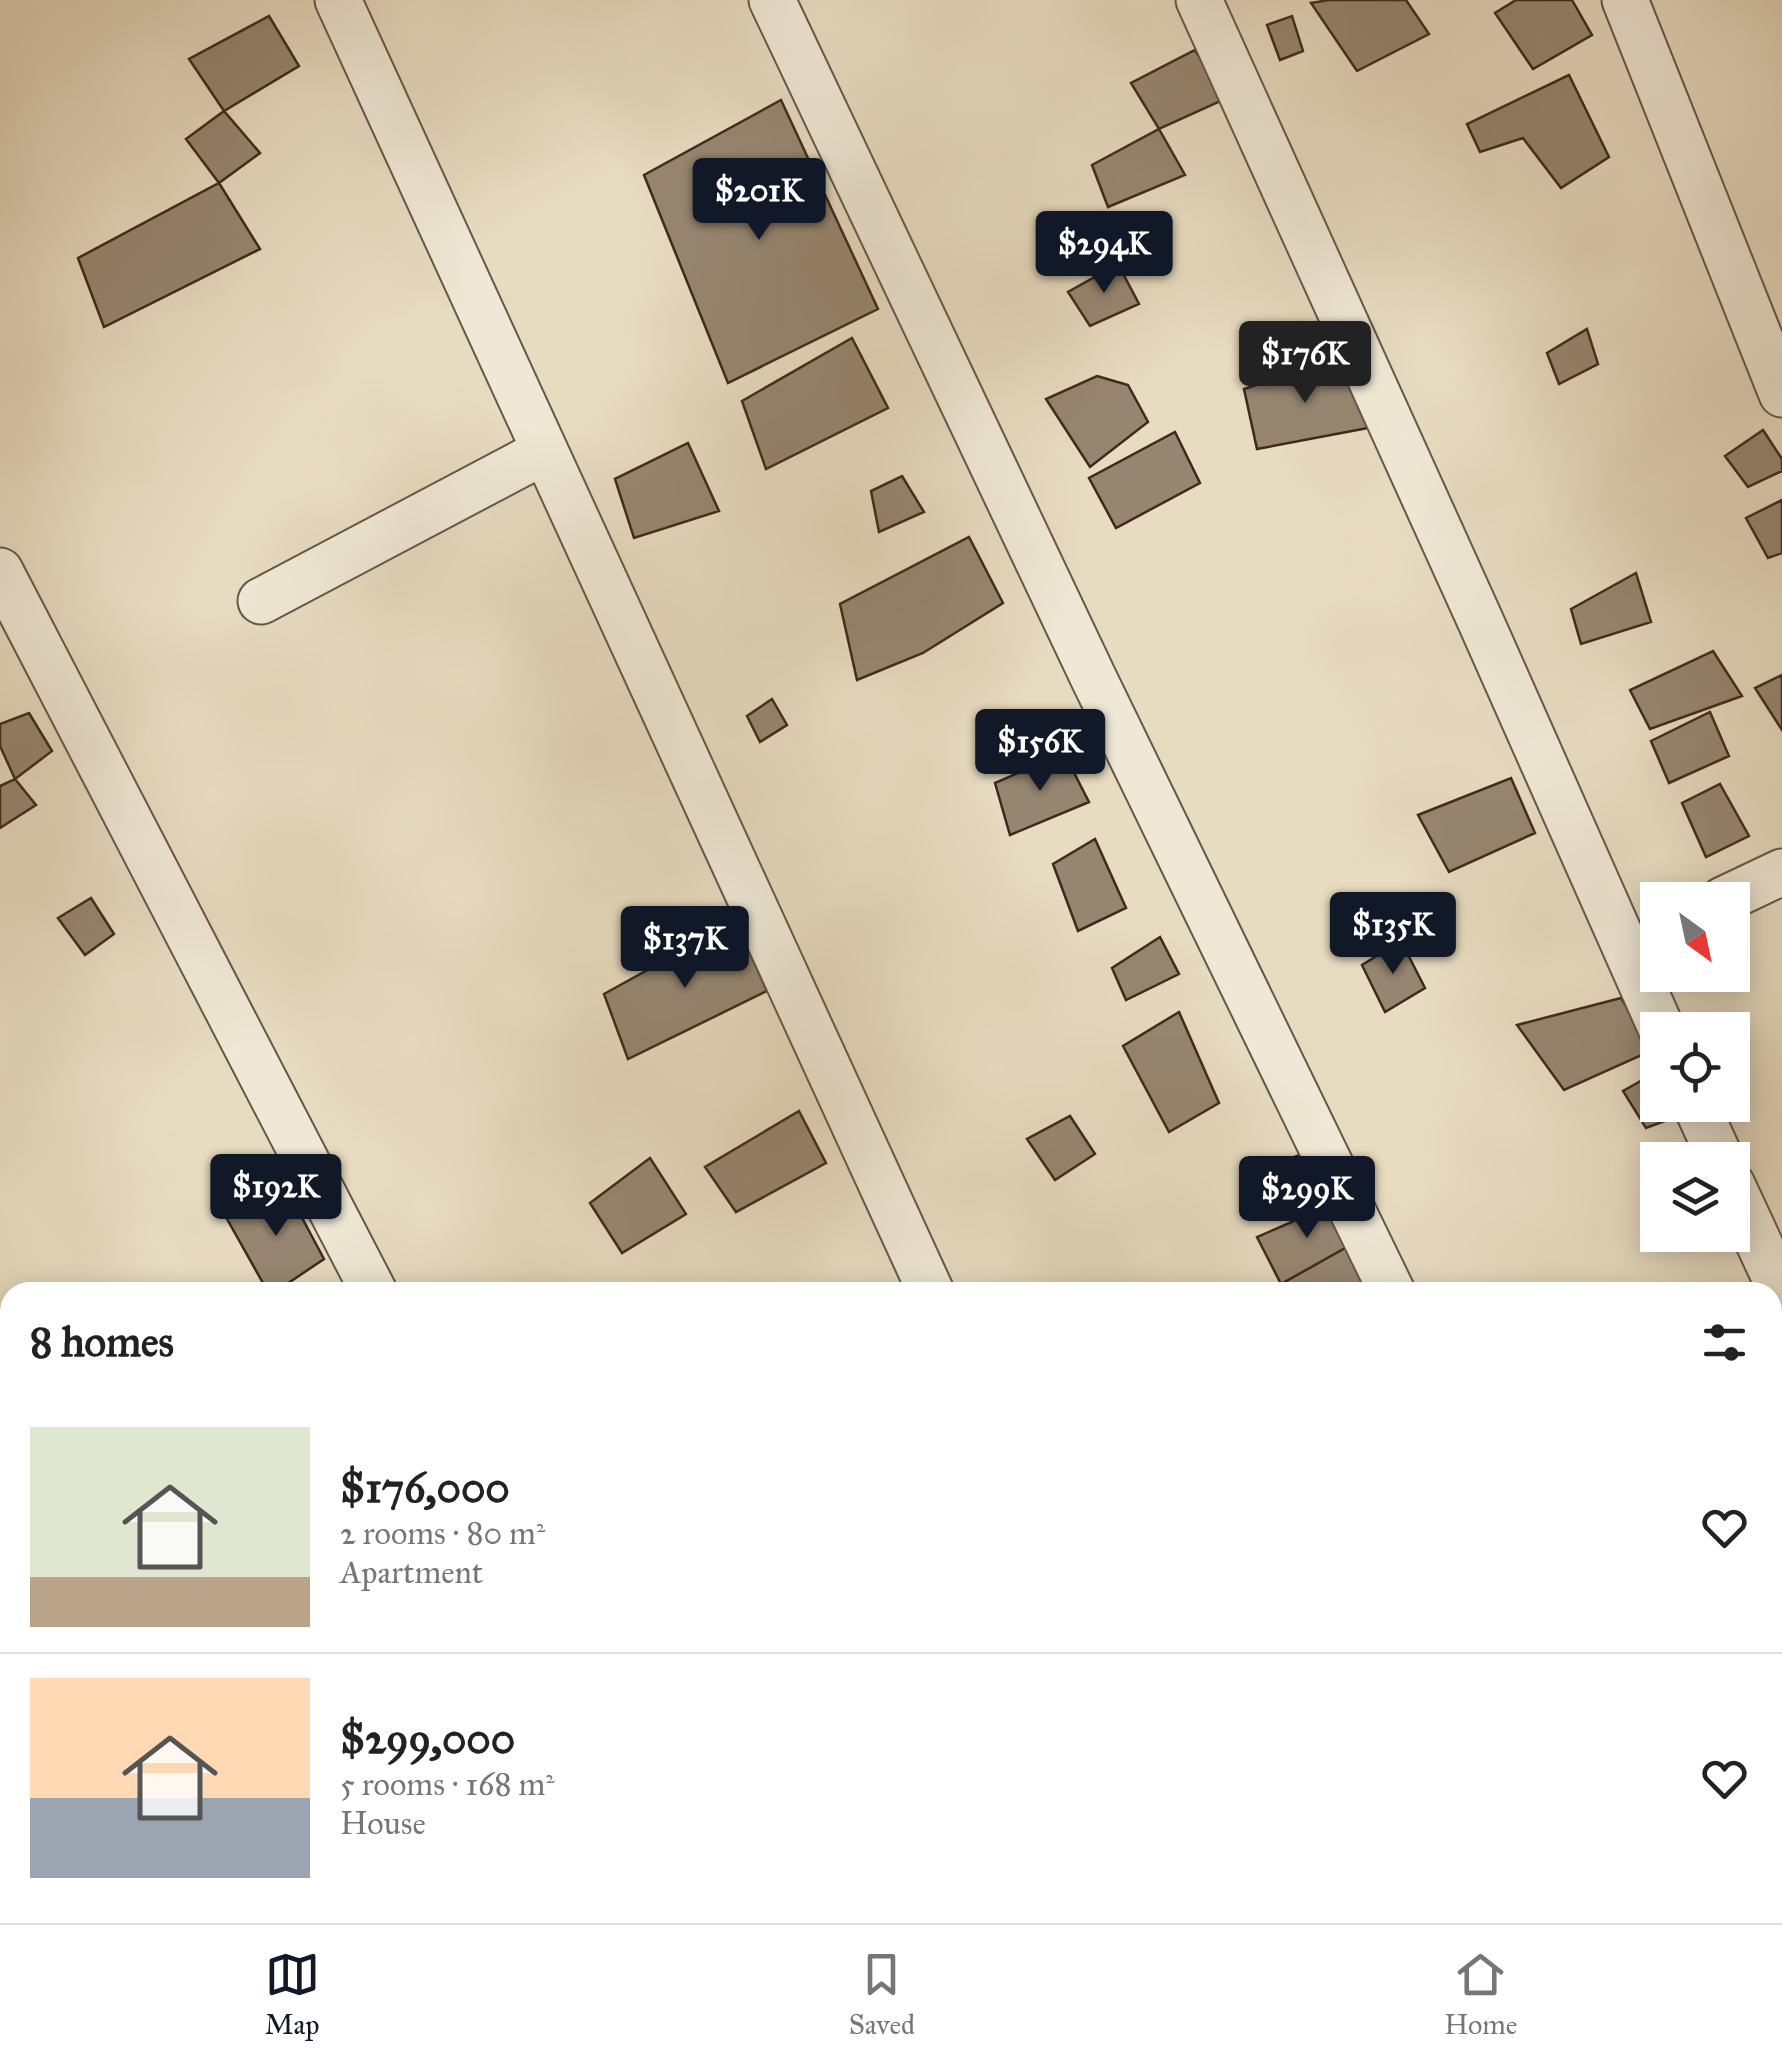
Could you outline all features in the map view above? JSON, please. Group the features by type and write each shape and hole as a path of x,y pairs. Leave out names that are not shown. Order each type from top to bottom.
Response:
{"street":[{"path":"338,0 926,1282"},
{"path":"772,0 1102,696 1387,1282"},
{"path":"1199,0 1640,934"},
{"path":"1626,0 1782,394"},
{"path":"261,601 544,452"},
{"path":"0,571 359,1282"},
{"path":"1750,887 1782,872"},
{"path":"1750,1224 1777,1282"}],"building":[{"path":"1406,0 1429,34 1357,71 1311,3"},
{"path":"1516,0 1572,0 1592,35 1533,69 1495,13"},
{"path":"269,16 299,66 224,111 189,59"},
{"path":"1292,16 1303,51 1280,60 1267,25"},
{"path":"1195,50 1225,99 1159,129 1131,83"},
{"path":"1569,75 1609,157 1561,188 1523,138 1480,152 1467,124"},
{"path":"781,100 878,309 728,383 644,175"},
{"path":"224,111 260,153 219,183 186,139"},
{"path":"1159,129 1185,175 1108,207 1092,165"},
{"path":"219,183 260,249 104,327 78,258"},
{"path":"1118,264 1139,304 1090,326 1068,292"},
{"path":"1587,329 1598,364 1559,384 1547,353"},
{"path":"852,338 888,408 766,469 742,401"},
{"path":"1339,357 1373,427 1257,449 1244,389"},
{"path":"1097,376 1128,385 1148,422 1090,467 1046,399"},
{"path":"1763,430 1782,459 1782,471 1748,487 1725,456"},
{"path":"1175,432 1200,483 1116,528 1089,478"},
{"path":"688,443 719,511 634,538 615,479"},
{"path":"902,476 924,512 879,532 871,491"},
{"path":"1782,500 1782,553 1768,558 1746,518"},
{"path":"969,537 1003,603 923,653 857,680 840,604"},
{"path":"1636,573 1651,622 1581,644 1571,609"},
{"path":"1713,651 1742,696 1650,729 1630,690"},
{"path":"1782,675 1782,730 1755,688"},
{"path":"772,699 787,725 760,742 747,716"},
{"path":"1710,712 1729,756 1669,783 1651,741"},
{"path":"29,713 52,751 15,779 0,746 0,724"},
{"path":"1064,753 1089,802 1010,835 995,783"},
{"path":"1511,778 1535,833 1449,872 1418,815"},
{"path":"15,779 36,805 0,828 0,786"},
{"path":"1720,784 1749,836 1706,857 1682,803"},
{"path":"1095,839 1126,908 1078,931 1053,864"},
{"path":"91,898 114,934 85,955 58,918"},
{"path":"736,921 767,991 628,1059 604,994"},
{"path":"1160,937 1179,974 1126,1000 1112,968"},
{"path":"1401,941 1425,988 1385,1012 1362,965"},
{"path":"1621,998 1640,1029 1640,1056 1564,1090 1517,1025"},
{"path":"1179,1012 1219,1103 1169,1132 1123,1046"},
{"path":"1640,1082 1640,1118 1623,1091"},
{"path":"799,1111 826,1163 736,1212 705,1167"},
{"path":"1070,1116 1095,1154 1055,1180 1027,1139"},
{"path":"1318,1148 1339,1190 1273,1212 1257,1171"},
{"path":"650,1158 686,1214 622,1253 590,1203"},
{"path":"283,1182 324,1259 290,1282 262,1282 227,1219"},
{"path":"1340,1201 1356,1242 1280,1282 1257,1237"},
{"path":"1356,1242 1376,1282 1285,1282"}]}
